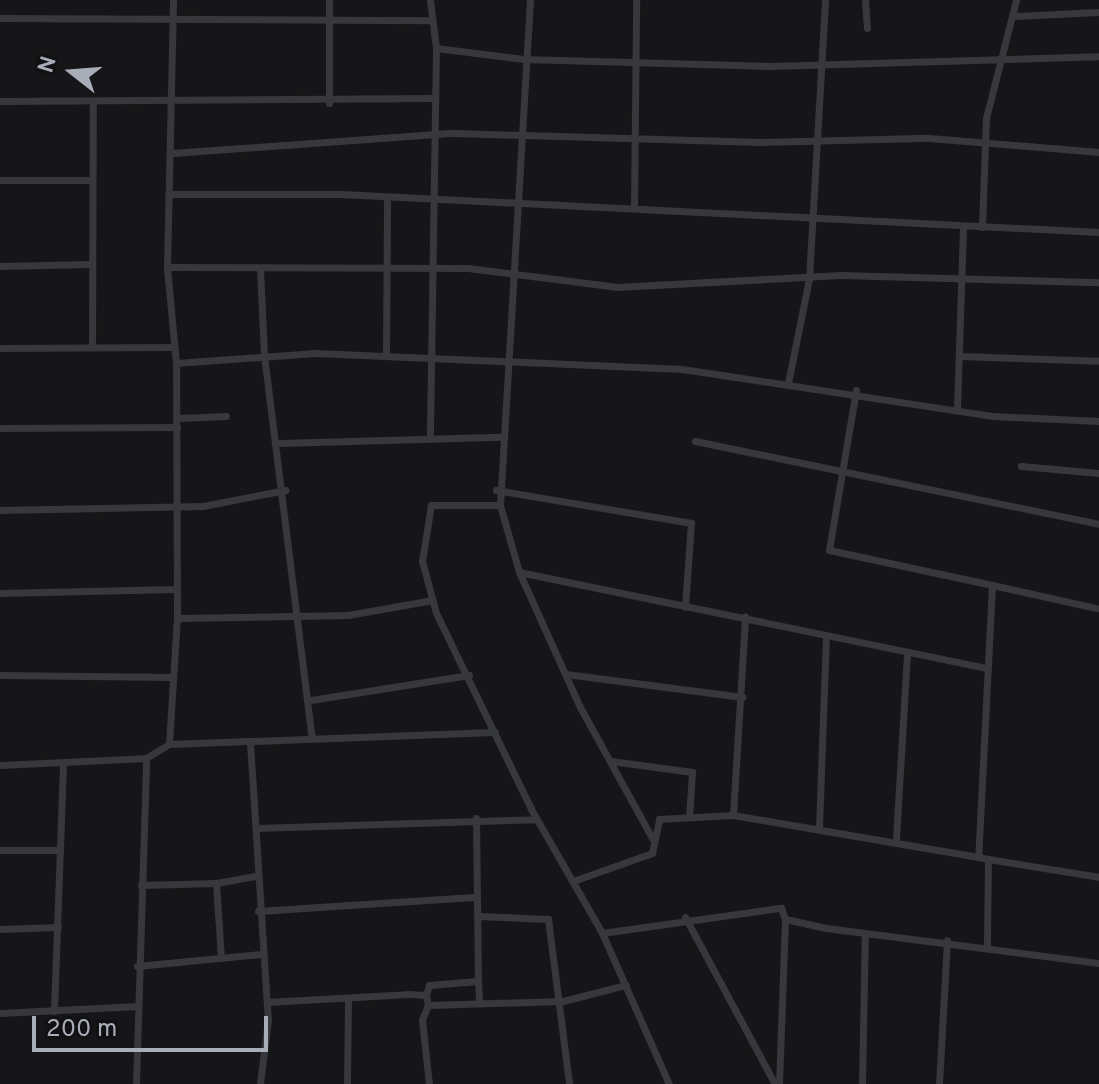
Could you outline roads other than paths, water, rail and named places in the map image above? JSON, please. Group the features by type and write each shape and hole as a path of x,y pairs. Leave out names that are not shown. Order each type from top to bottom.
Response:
{"street":[{"path":"169,744 177,618 176,363 167,267 174,99 173,0"},
{"path":"329,0 332,21 329,103"},
{"path":"430,0 436,48 426,355 430,434"},
{"path":"530,0 523,59 517,206 496,490 519,572 566,674 652,838"},
{"path":"634,208 636,0"},
{"path":"788,383 809,279 826,66 825,0"},
{"path":"865,0 867,28"},
{"path":"982,227 982,144 1016,0"},
{"path":"1013,16 1099,12"},
{"path":"0,18 174,16 332,21 432,20"},
{"path":"436,48 523,59 826,66 1003,55 1099,56"},
{"path":"0,101 174,99 329,103 434,98"},
{"path":"92,347 93,102"},
{"path":"172,153 434,134 982,144 1099,152"},
{"path":"0,180 92,180"},
{"path":"168,194 430,198 517,206 634,208 1099,232"},
{"path":"386,355 387,197"},
{"path":"957,408 963,227"},
{"path":"0,266 90,264"},
{"path":"167,267 385,267 511,275 618,287 809,279 1099,282"},
{"path":"260,268 264,355 280,443 298,618 311,700 312,738"},
{"path":"0,348 174,347"},
{"path":"176,363 264,355 426,355 506,362 682,369 856,390 957,408 1099,421"},
{"path":"959,356 1099,361"},
{"path":"856,390 840,467 829,550 1096,608"},
{"path":"0,428 177,422 226,416"},
{"path":"280,443 430,434 501,437"},
{"path":"695,441 840,467 1099,524"},
{"path":"1021,466 1099,473"},
{"path":"0,510 176,507 285,490"},
{"path":"496,490 691,523 685,607"},
{"path":"500,505 431,505 420,546 433,600 537,819 602,933 669,1084"},
{"path":"519,572 987,668"},
{"path":"978,857 992,585"},
{"path":"0,593 176,589"},
{"path":"177,618 298,618 402,610 433,600"},
{"path":"733,815 743,697 745,616"},
{"path":"819,827 826,636"},
{"path":"896,839 907,652"},
{"path":"566,674 743,697"},
{"path":"0,675 171,677"},
{"path":"311,700 469,675"},
{"path":"0,765 146,758 169,744 495,732"},
{"path":"250,743 256,828 255,876 267,1002 260,1084"},
{"path":"136,1084 137,966 146,758"},
{"path":"611,761 692,772 689,817"},
{"path":"54,1011 63,764"},
{"path":"573,881 652,853 652,838 659,819 733,815 896,839 988,859 1099,877"},
{"path":"256,828 476,818 537,819"},
{"path":"476,818 479,1001"},
{"path":"0,850 60,850"},
{"path":"987,947 988,859"},
{"path":"141,885 216,883 255,876"},
{"path":"216,883 221,958"},
{"path":"258,911 477,897"},
{"path":"602,933 685,917 781,908 785,919 777,1084"},
{"path":"479,916 548,919 563,1001 569,1084"},
{"path":"685,917 777,1084"},
{"path":"785,919 865,933 947,940 1099,963"},
{"path":"0,929 58,927"},
{"path":"862,1084 865,933"},
{"path":"939,1084 947,940"},
{"path":"137,966 262,954"},
{"path":"429,1084 422,1020 428,1005 426,995 429,985 478,981"},
{"path":"428,1005 479,1001 563,1001 626,985"},
{"path":"267,1002 426,995"},
{"path":"347,1084 348,998"},
{"path":"0,1013 138,1006"}]}
